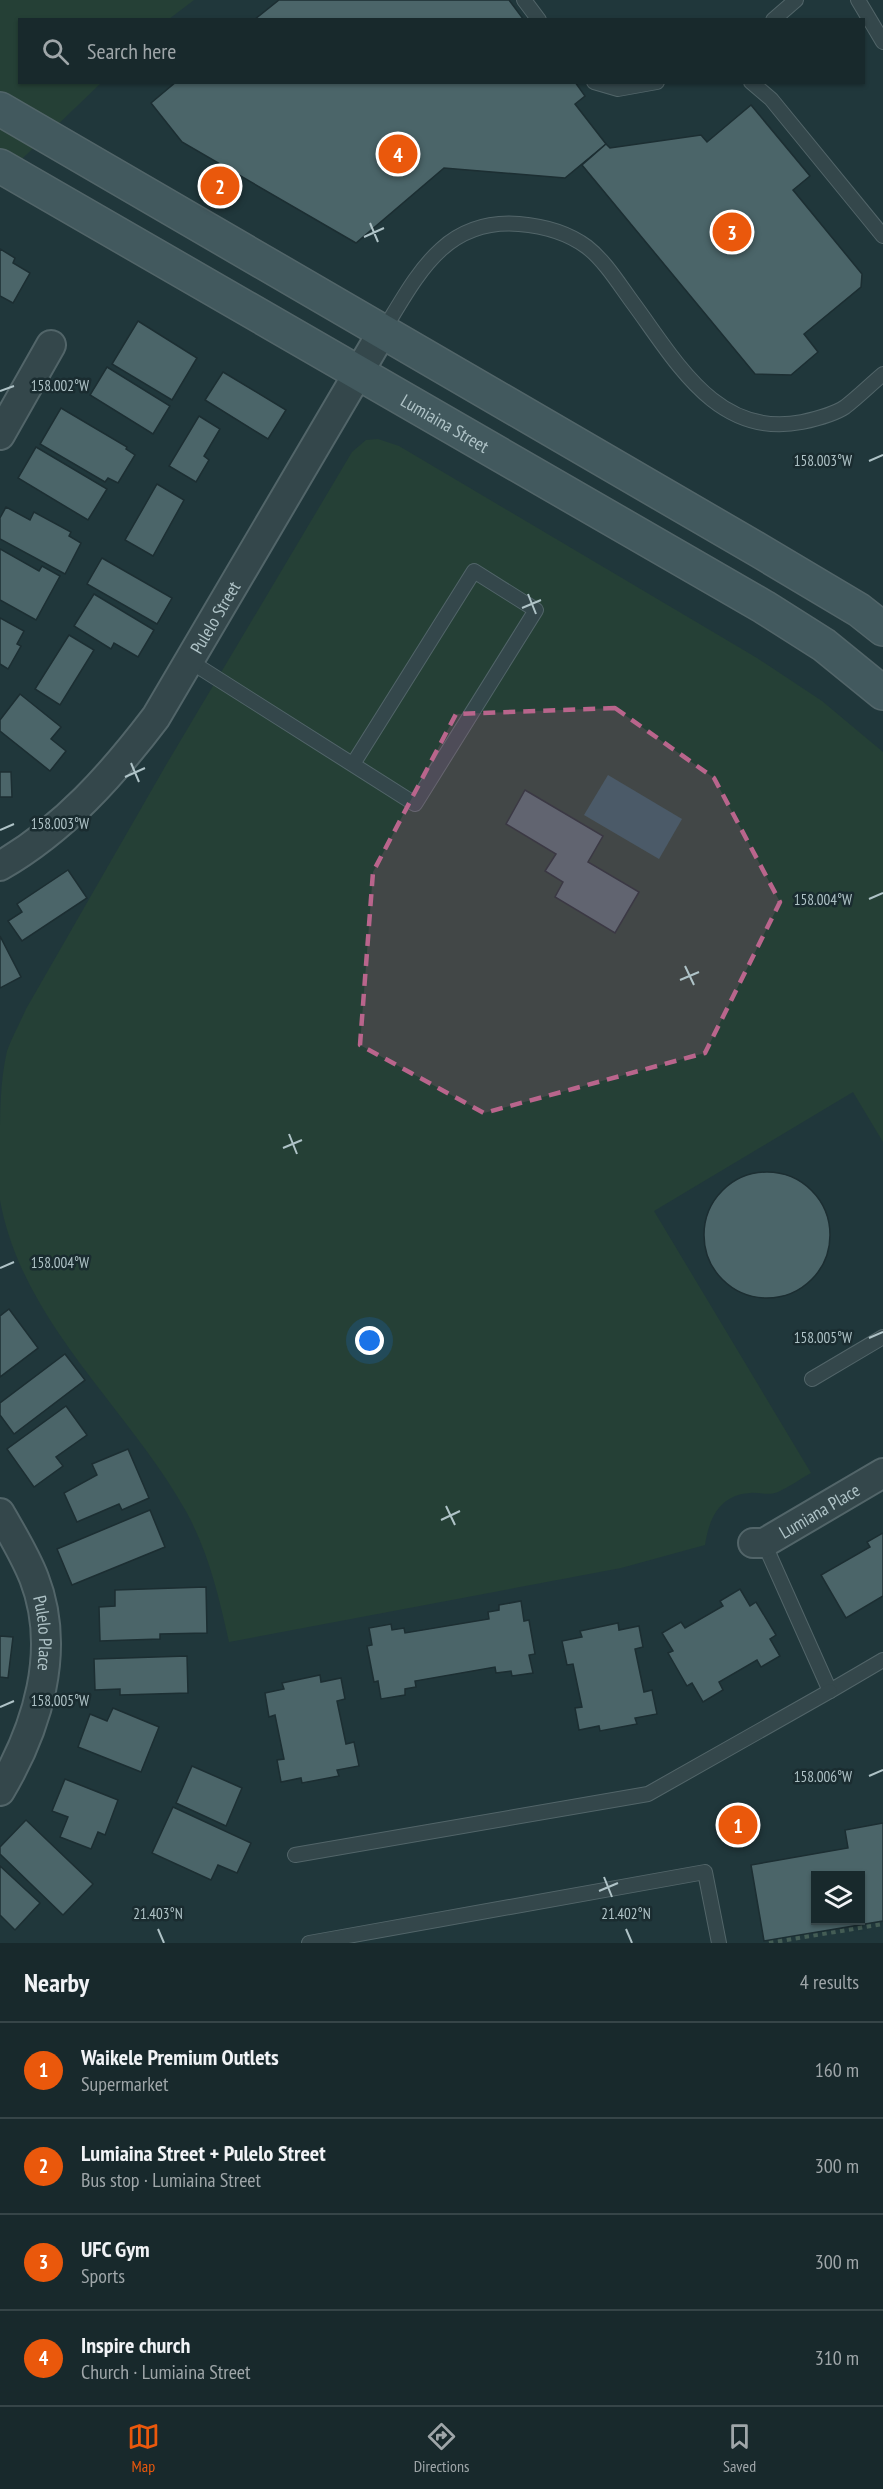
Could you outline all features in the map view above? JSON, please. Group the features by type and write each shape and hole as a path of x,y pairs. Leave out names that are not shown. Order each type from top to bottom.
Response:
{"main road":[{"path":"0,110 770,556 859,610 883,629"},
{"name":"Lumiaina Street","path":"0,166 774,614 824,645 883,693"}],"street":[{"name":"Pulelo Street","path":"0,866 47,834 95,792 124,760 156,717 383,331"},
{"path":"0,435 51,345"},
{"name":"Lumiana Place","path":"759,1543 883,1473"},
{"name":"Pulelo Place","path":"0,1513 34,1579 42,1610 45,1651 43,1683 33,1726 20,1758 0,1791"}],"lane":[{"path":"524,0 538,18"},
{"path":"775,18 796,0"},
{"path":"858,0 883,42"},
{"path":"601,84 618,89 646,84"},
{"path":"753,84 771,99 883,236"},
{"path":"383,331 428,260 457,236 476,228 503,223 537,225 563,233 587,247 609,271 694,384 718,406 746,420 781,426 815,419 843,408 883,374"},
{"path":"188,660 415,804 536,610 474,571 353,764"},
{"path":"812,1379 883,1337"},
{"path":"759,1543 830,1690"},
{"path":"295,1855 648,1794 883,1660"},
{"path":"309,1943 705,1872 719,1943"}],"path":[{"path":"769,1943 883,1924"}],"highlighted area":[{"path":"615,708 714,778 780,902 705,1053 484,1113 360,1045 373,872 456,714"}],"green space":[{"path":"0,0 194,0 170,18 18,18 18,84 100,84 0,180"},
{"path":"378,439 399,446 757,658 822,701 883,752 883,1142 853,1092 654,1211 811,1473 778,1492 750,1493 730,1498 717,1510 709,1526 705,1545 621,1568 229,1642 207,1560 187,1513 163,1474 54,1325 30,1286 12,1244 0,1200 0,1110 3,1074 7,1051 26,1009 166,765 352,452 366,440"}],"water":[{"path":"608,775 682,819 659,859 584,815"}],"building":[{"path":"279,0 509,0 522,18 256,18"},
{"path":"174,84 576,84 585,96 575,104 606,144 565,178 444,168 356,243 182,142 151,103"},
{"path":"751,105 810,176 793,190 862,274 861,287 804,334 818,352 791,375 755,374 582,165 606,144 610,148 701,135 707,142"},
{"path":"0,249 15,258 13,263 30,273 13,303 0,296"},
{"path":"138,321 197,358 172,400 112,364"},
{"path":"107,367 170,406 153,434 90,395"},
{"path":"223,372 286,410 268,439 205,400"},
{"path":"61,408 127,447 126,449 135,455 118,483 108,478 105,482 40,444"},
{"path":"199,416 220,429 204,456 209,460 196,482 169,466"},
{"path":"36,447 107,489 88,520 18,478"},
{"path":"157,484 184,500 153,556 125,540"},
{"path":"6,507 30,520 34,512 71,532 69,536 81,543 65,574 0,539 0,518"},
{"path":"0,549 39,571 42,566 60,576 36,620 0,600"},
{"path":"102,558 172,598 157,624 87,584"},
{"path":"94,594 154,630 138,657 114,643 111,649 74,626"},
{"path":"0,618 24,631 17,644 21,646 8,669 0,664"},
{"path":"69,635 94,650 60,705 35,689"},
{"path":"20,694 61,727 51,739 66,751 50,771 0,731 0,720"},
{"path":"0,772 11,772 12,797 0,797"},
{"path":"525,790 603,836 588,862 639,892 615,933 555,897 563,882 545,871 556,854 506,824"},
{"path":"68,870 87,898 22,941 8,921 22,912 17,904"},
{"path":"0,936 21,977 0,988"},
{"path":"767,1172 791,1177 811,1191 825,1211 830,1235 825,1259 811,1279 791,1293 767,1298 743,1293 723,1279 709,1259 704,1235 709,1211 723,1191 743,1177"},
{"path":"9,1309 38,1348 0,1377 0,1316"},
{"path":"65,1354 85,1380 14,1434 0,1415 0,1403"},
{"path":"66,1406 87,1435 56,1457 63,1466 34,1487 7,1449"},
{"path":"128,1449 149,1498 122,1510 119,1504 77,1522 64,1493 97,1475 92,1464"},
{"path":"150,1510 165,1547 72,1585 57,1549"},
{"path":"883,1533 883,1596 846,1618 821,1575 870,1547 867,1542"},
{"path":"206,1587 207,1633 160,1634 160,1639 100,1641 99,1607 115,1606 115,1590"},
{"path":"740,1589 750,1606 756,1602 776,1635 770,1639 780,1656 761,1667 757,1660 719,1682 723,1690 703,1702 692,1683 687,1686 668,1653 673,1651 662,1633 681,1622 685,1628 723,1606 720,1601"},
{"path":"521,1601 524,1621 529,1620 535,1654 529,1655 533,1673 512,1676 511,1671 496,1673 495,1667 415,1681 416,1687 405,1689 405,1695 381,1699 378,1681 374,1682 367,1646 372,1645 369,1628 391,1624 392,1630 404,1628 405,1633 489,1619 488,1612 499,1610 499,1605"},
{"path":"618,1623 619,1630 639,1626 643,1647 635,1649 644,1692 652,1690 657,1714 635,1718 637,1724 600,1731 599,1726 579,1730 575,1708 582,1707 573,1664 567,1665 562,1641 582,1637 580,1631"},
{"path":"0,1636 13,1637 8,1678 0,1677"},
{"path":"187,1656 188,1693 120,1695 120,1689 95,1690 94,1659"},
{"path":"320,1675 321,1682 341,1678 345,1699 337,1701 346,1744 354,1742 359,1766 337,1770 339,1776 302,1783 301,1778 281,1782 277,1760 284,1759 275,1715 269,1717 265,1693 284,1689 282,1683"},
{"path":"113,1708 159,1727 141,1772 78,1747 90,1714 107,1721"},
{"path":"192,1766 242,1788 226,1826 176,1803"},
{"path":"65,1779 118,1800 105,1835 98,1832 91,1849 60,1837 68,1817 52,1811"},
{"path":"173,1807 251,1843 237,1873 218,1865 211,1880 152,1853"},
{"path":"26,1820 93,1884 63,1915 0,1854 0,1847"},
{"path":"883,1823 883,1921 865,1924 865,1871 811,1871 811,1925 859,1925 764,1941 751,1865 848,1848 845,1830"},
{"path":"0,1866 40,1903 15,1930 0,1915"}],"place":[{"name":"Inspire church","path":"398,154"},
{"name":"Lumiaina Street + Pulelo Street","path":"220,186"},
{"name":"UFC Gym","path":"732,232"},
{"name":"Waikele Premium Outlets","path":"738,1825"}]}
